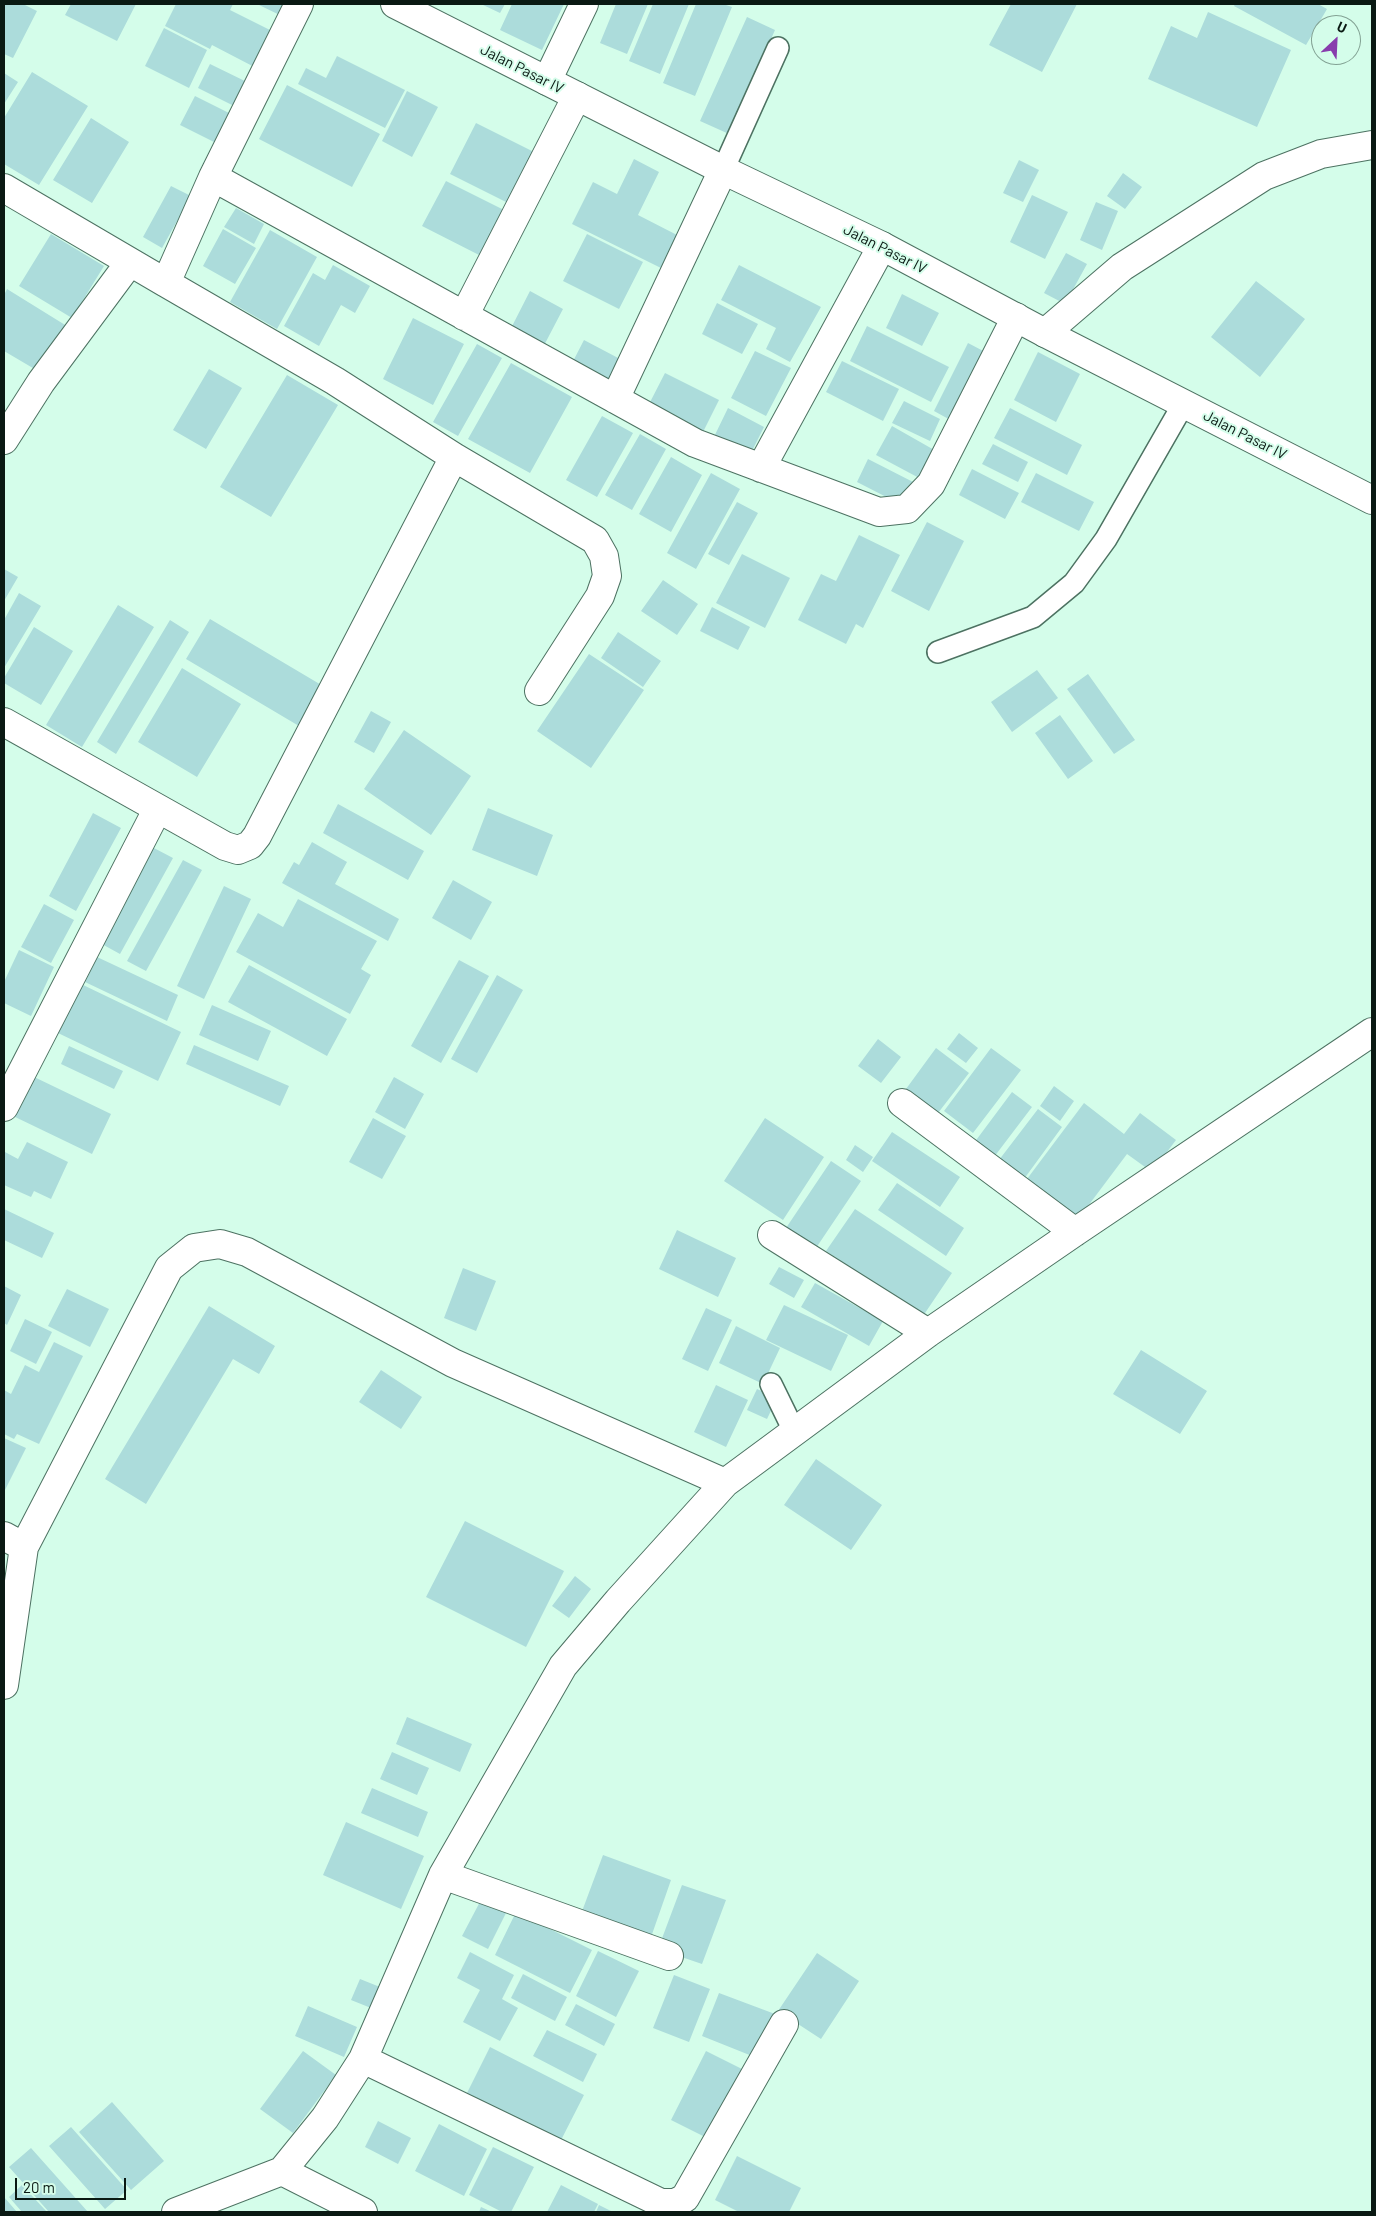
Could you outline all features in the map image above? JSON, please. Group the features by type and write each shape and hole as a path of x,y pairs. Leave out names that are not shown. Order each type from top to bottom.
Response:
{"street":[{"path":"166,283 213,177 299,4"},
{"name":"Jalan Pasar IV","path":"395,4 723,170 882,246 1045,333 1372,500"},
{"path":"547,81 584,4"},
{"path":"464,316 577,96"},
{"path":"1045,333 1122,266 1264,176 1321,154 1372,145"},
{"path":"615,399 723,170"},
{"path":"213,177 695,443 879,512 907,508 931,484 1016,317"},
{"path":"4,188 334,381 454,457 595,540 604,556 607,576 600,596 538,691"},
{"path":"761,468 882,246"},
{"path":"4,440 41,382 130,262"},
{"path":"4,722 157,810 225,846 238,850 250,844 257,836 454,457"},
{"path":"4,1107 157,810"},
{"path":"176,2212 282,2171 325,2118 363,2059 443,1875 563,1666 618,1601 725,1484 928,1333 1372,1032"},
{"path":"902,1103 1075,1232"},
{"path":"772,1235 928,1333"},
{"path":"4,1685 14,1541 169,1268 194,1248 220,1244 247,1252 453,1363 725,1484"},
{"path":"443,1875 669,1956"},
{"path":"363,2059 660,2203 675,2203 685,2198 784,2024"},
{"path":"282,2171 363,2212"}],"lane":[{"path":"723,170 778,48"},
{"path":"938,652 1033,617 1074,583 1106,539 1184,403"},
{"path":"771,1384 795,1433"}],"building":[{"path":"4,4 23,4 37,11 13,58 4,54"},
{"path":"71,4 136,4 117,41 65,15"},
{"path":"176,4 233,4 230,10 280,35 262,71 212,45 210,49 165,26"},
{"path":"257,4 296,4 288,19"},
{"path":"481,4 505,4 500,13"},
{"path":"512,4 564,4 542,50 500,30"},
{"path":"616,4 648,4 627,54 600,43"},
{"path":"653,4 689,4 660,74 629,61"},
{"path":"696,4 723,4 732,7 695,96 663,83"},
{"path":"1011,4 1077,4 1042,72 989,45"},
{"path":"1235,4 1318,4 1327,9 1324,15 1311,15 1311,36 1306,45 1234,6"},
{"path":"1208,12 1291,50 1257,127 1148,79 1171,26 1197,38"},
{"path":"747,17 775,30 729,134 700,121"},
{"path":"164,28 207,50 189,88 145,66"},
{"path":"337,56 405,90 385,128 298,84 306,68 326,78"},
{"path":"210,64 253,85 240,109 198,88"},
{"path":"32,72 88,106 39,185 4,164 4,118"},
{"path":"4,73 18,82 4,104"},
{"path":"287,85 380,134 352,187 259,139"},
{"path":"407,91 438,107 412,157 382,141"},
{"path":"195,96 233,115 218,144 180,125"},
{"path":"91,118 129,142 92,203 53,180"},
{"path":"476,123 542,156 516,207 450,174"},
{"path":"634,159 659,172 638,215 677,235 661,268 572,224 593,182 617,194"},
{"path":"1019,160 1039,170 1023,202 1003,193"},
{"path":"1123,173 1142,187 1125,209 1107,196"},
{"path":"446,181 506,211 483,257 422,226"},
{"path":"171,186 191,196 162,248 143,237"},
{"path":"1032,195 1068,212 1045,259 1010,242"},
{"path":"1096,202 1118,211 1102,250 1080,240"},
{"path":"236,208 264,224 254,244 224,227"},
{"path":"223,229 256,248 235,284 203,266"},
{"path":"270,230 317,257 277,329 230,302"},
{"path":"51,234 104,266 72,318 19,286"},
{"path":"587,234 643,262 619,309 563,281"},
{"path":"1066,253 1087,264 1065,304 1044,293"},
{"path":"333,265 370,286 355,313 341,305 319,346 284,326 313,273 325,280"},
{"path":"739,265 821,307 790,362 766,349 776,328 721,300"},
{"path":"1256,281 1305,319 1260,377 1211,337"},
{"path":"7,289 70,328 43,374 4,351 4,295"},
{"path":"530,291 563,309 539,355 506,338"},
{"path":"902,294 939,313 922,346 886,328"},
{"path":"717,303 758,324 742,354 702,334"},
{"path":"413,318 464,344 433,405 383,379"},
{"path":"867,326 949,367 931,402 850,361"},
{"path":"584,340 620,359 604,390 568,371"},
{"path":"968,343 989,354 954,422 934,411"},
{"path":"477,344 502,358 458,436 433,422"},
{"path":"755,351 791,368 766,416 731,398"},
{"path":"1038,352 1080,374 1056,422 1014,400"},
{"path":"842,361 899,389 883,421 826,392"},
{"path":"511,363 572,397 530,473 468,439"},
{"path":"209,369 242,388 206,449 173,430"},
{"path":"665,373 719,400 700,438 646,410"},
{"path":"287,375 338,405 271,517 220,487"},
{"path":"904,401 940,419 930,441 892,423"},
{"path":"728,408 764,427 748,459 712,441"},
{"path":"1010,408 1082,445 1067,475 994,438"},
{"path":"602,416 633,433 597,497 566,480"},
{"path":"892,426 936,451 921,479 876,455"},
{"path":"640,434 666,449 632,510 605,495"},
{"path":"993,444 1028,462 1018,482 982,464"},
{"path":"671,457 702,475 671,532 639,514"},
{"path":"868,459 917,484 906,507 857,482"},
{"path":"972,469 1019,493 1005,519 959,495"},
{"path":"711,473 740,489 696,569 667,553"},
{"path":"1036,473 1094,502 1079,531 1021,502"},
{"path":"737,502 758,513 729,565 708,554"},
{"path":"927,522 964,541 929,611 891,591"},
{"path":"859,535 900,555 863,628 856,624 846,644 798,620 821,574 836,581"},
{"path":"742,554 790,578 765,628 716,603"},
{"path":"4,569 18,577 4,601"},
{"path":"663,580 698,604 677,635 641,611"},
{"path":"19,593 41,606 4,668 4,620"},
{"path":"118,605 154,627 82,747 46,725"},
{"path":"712,607 750,627 738,650 700,631"},
{"path":"210,619 323,686 299,726 186,659"},
{"path":"170,620 189,632 116,754 97,742"},
{"path":"34,627 73,651 41,705 4,683 4,678"},
{"path":"618,632 661,661 643,687 601,658"},
{"path":"589,654 644,690 591,768 537,731"},
{"path":"182,668 241,704 197,777 138,742"},
{"path":"1037,670 1058,698 1012,732 991,702"},
{"path":"1088,674 1135,740 1114,754 1067,689"},
{"path":"371,711 391,722 374,753 354,742"},
{"path":"1060,715 1093,761 1068,779 1035,733"},
{"path":"404,730 471,776 431,835 364,789"},
{"path":"338,804 424,851 408,880 323,833"},
{"path":"488,808 553,835 537,876 472,850"},
{"path":"93,813 121,828 76,911 49,896"},
{"path":"312,842 347,862 335,884 399,919 388,941 282,883 294,862 299,865"},
{"path":"152,847 173,858 120,954 100,943"},
{"path":"183,860 202,870 146,971 127,961"},
{"path":"453,880 492,902 471,940 432,918"},
{"path":"224,886 251,899 204,999 177,986"},
{"path":"298,899 377,941 361,969 371,975 350,1014 236,952 258,913 283,927"},
{"path":"44,904 74,920 51,963 21,947"},
{"path":"19,950 54,967 31,1016 4,1003 4,982"},
{"path":"97,957 178,995 167,1021 85,982"},
{"path":"459,960 489,976 441,1063 411,1046"},
{"path":"249,965 347,1019 327,1056 228,1002"},
{"path":"497,975 523,990 477,1073 451,1059"},
{"path":"81,984 181,1032 158,1081 58,1033"},
{"path":"212,1005 271,1031 258,1061 199,1035"},
{"path":"959,1033 978,1048 966,1063 947,1049"},
{"path":"878,1039 901,1057 881,1083 858,1066"},
{"path":"194,1045 289,1086 280,1106 186,1064"},
{"path":"69,1046 123,1071 114,1089 61,1064"},
{"path":"936,1048 969,1073 938,1113 906,1089"},
{"path":"991,1048 1021,1070 973,1133 944,1111"},
{"path":"30,1075 111,1114 92,1154 11,1115"},
{"path":"394,1077 424,1094 405,1129 375,1112"},
{"path":"1054,1086 1074,1101 1060,1121 1040,1106"},
{"path":"1012,1092 1032,1107 991,1161 971,1147"},
{"path":"1084,1103 1124,1134 1140,1113 1176,1140 1152,1172 1127,1154 1076,1222 1024,1183"},
{"path":"1038,1109 1062,1127 1024,1179 999,1160"},
{"path":"373,1118 406,1136 382,1179 349,1162"},
{"path":"765,1118 824,1157 783,1220 724,1181"},
{"path":"892,1132 960,1177 940,1207 872,1161"},
{"path":"27,1142 68,1162 51,1199 34,1191 31,1197 4,1185 5,1152 18,1159"},
{"path":"855,1145 873,1157 863,1172 846,1160"},
{"path":"831,1161 861,1181 814,1251 784,1231"},
{"path":"897,1183 964,1228 946,1256 878,1210"},
{"path":"4,1209 54,1233 42,1258 4,1240"},
{"path":"855,1209 952,1273 923,1316 826,1251"},
{"path":"677,1230 736,1258 718,1297 659,1269"},
{"path":"779,1267 804,1280 794,1298 769,1284"},
{"path":"463,1268 496,1281 476,1331 444,1318"},
{"path":"815,1283 883,1321 869,1346 801,1307"},
{"path":"4,1286 21,1295 7,1325 4,1323"},
{"path":"67,1289 109,1309 90,1347 48,1326"},
{"path":"784,1305 848,1335 831,1371 766,1340"},
{"path":"209,1306 275,1346 259,1374 233,1359 146,1504 105,1479"},
{"path":"706,1308 732,1320 708,1371 682,1359"},
{"path":"25,1319 52,1332 36,1364 10,1351"},
{"path":"736,1326 780,1348 763,1384 719,1363"},
{"path":"54,1342 83,1356 39,1444 17,1434 14,1439 4,1434 4,1390 11,1394 25,1365 39,1372"},
{"path":"1141,1350 1207,1391 1180,1434 1113,1394"},
{"path":"381,1370 422,1397 401,1429 359,1402"},
{"path":"716,1385 748,1400 726,1447 694,1432"},
{"path":"757,1389 777,1398 767,1419 747,1410"},
{"path":"4,1438 26,1448 4,1492"},
{"path":"816,1459 882,1505 851,1550 784,1505"},
{"path":"465,1521 564,1571 526,1647 426,1597"},
{"path":"575,1576 591,1589 569,1618 552,1606"},
{"path":"407,1717 472,1744 460,1772 396,1744"},
{"path":"392,1752 429,1768 417,1795 380,1779"},
{"path":"372,1788 428,1812 418,1837 361,1813"},
{"path":"346,1822 424,1856 401,1909 323,1875"},
{"path":"603,1855 671,1880 650,1940 581,1914"},
{"path":"682,1885 726,1900 702,1964 658,1949"},
{"path":"482,1898 507,1911 488,1949 462,1936"},
{"path":"516,1912 592,1950 570,1993 495,1955"},
{"path":"598,1951 639,1971 616,2017 576,1996"},
{"path":"470,1952 514,1975 502,1999 518,2008 500,2041 463,2022 480,1990 457,1978"},
{"path":"817,1953 859,1981 821,2039 778,2011"},
{"path":"523,1974 567,1997 555,2021 511,1998"},
{"path":"674,1975 710,1989 689,2042 653,2028"},
{"path":"360,1979 380,1987 371,2008 351,2000"},
{"path":"719,1993 775,2014 757,2058 702,2036"},
{"path":"576,2004 615,2024 604,2046 565,2025"},
{"path":"308,2006 357,2027 344,2057 295,2036"},
{"path":"547,2030 597,2054 583,2082 533,2056"},
{"path":"490,2047 584,2095 558,2146 464,2099"},
{"path":"303,2051 336,2075 293,2133 260,2109"},
{"path":"706,2051 744,2070 709,2139 671,2120"},
{"path":"112,2102 164,2161 131,2190 79,2132"},
{"path":"378,2121 411,2138 398,2164 365,2147"},
{"path":"439,2124 487,2149 464,2196 415,2171"},
{"path":"71,2127 127,2190 105,2209 49,2146"},
{"path":"493,2147 534,2167 511,2212 502,2212 469,2195"},
{"path":"31,2148 88,2212 49,2212 9,2167"},
{"path":"737,2156 801,2188 789,2212 739,2212 715,2200"},
{"path":"22,2185 47,2212 22,2212 9,2197"},
{"path":"561,2185 598,2204 594,2212 547,2212"},
{"path":"4,2197 17,2212 4,2212"},
{"path":"599,2205 613,2212 596,2212"},
{"path":"481,2207 492,2212 479,2212"}]}
